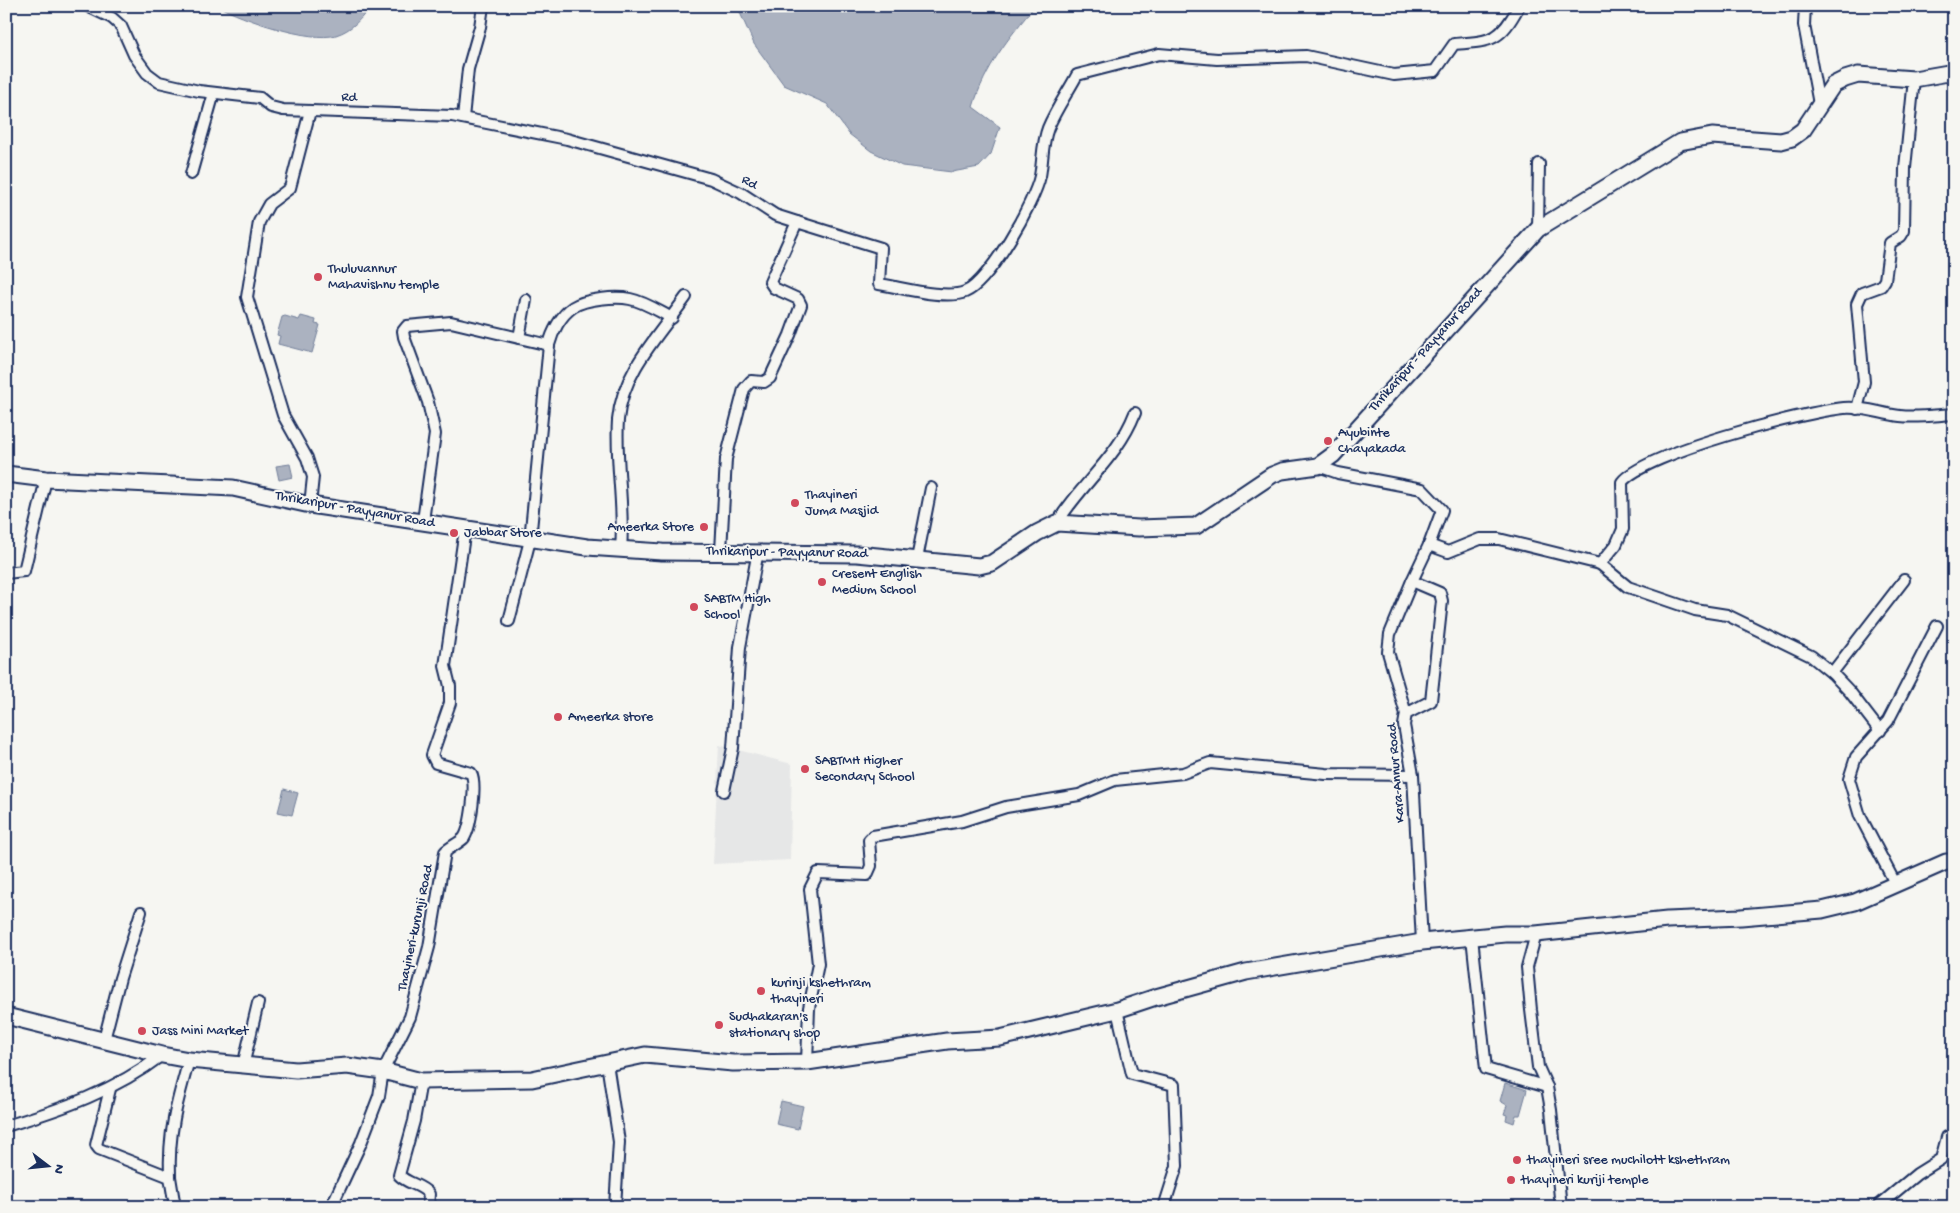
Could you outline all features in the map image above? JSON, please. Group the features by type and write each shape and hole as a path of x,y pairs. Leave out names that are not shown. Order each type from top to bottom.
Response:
{"main road":[{"name":"Thrikaripur - Payyanur Road","path":"6,474 46,480 233,488 310,505 423,521 530,540 621,549 857,554 960,566 980,566 992,563 1042,530 1057,524 1139,528 1196,526 1207,521 1272,475 1282,471 1318,466 1333,455 1538,229 1680,142 1712,136 1781,141 1792,138 1807,125 1819,104 1834,85 1845,79 1858,75 1914,78 1954,72"},
{"path":"6,1016 189,1060 296,1070 347,1066 384,1071 421,1081 532,1079 645,1055 733,1063 807,1062 947,1041 1000,1038 1117,1010 1246,972 1422,942 1536,934 1667,920 1750,917 1822,910 1855,902 1946,862 1954,862"}],"street":[{"name":"Rd","path":"87,6 112,18 121,26 134,55 147,73 159,82 214,93 260,98 271,108 283,110 463,118 567,139 702,176 741,192 775,215 881,248 879,284 948,294 965,292 985,276 1013,238 1040,178 1044,142 1048,128 1077,74 1159,54 1217,59 1306,56 1394,75 1435,71 1454,44 1495,38 1506,29 1519,6"},
{"path":"463,118 468,69 480,27 483,6"},
{"path":"1805,6 1804,25 1819,104"},
{"path":"1858,409 1864,382 1857,304 1862,293 1881,286 1885,280 1890,244 1902,236 1904,231 1905,168 1914,78"},
{"path":"191,174 214,93"},
{"path":"310,111 290,188 268,204 259,222 247,297 283,415 307,458 313,477 310,505"},
{"path":"1538,229 1539,164"},
{"path":"721,551 726,459 744,389 751,381 764,382 770,378 801,305 798,299 774,288 770,282 797,222"},
{"path":"509,621 530,540 549,345 553,330 573,307 599,299 614,297 643,303 672,318"},
{"path":"621,549 623,503 618,457 618,417 624,395 649,345 672,318 686,297"},
{"path":"519,338 526,300"},
{"path":"423,521 435,434 428,402 403,331 406,326 451,322 549,345"},
{"path":"1600,564 1616,545 1623,529 1622,482 1628,474 1694,446 1732,434 1836,409 1858,409 1903,416 1954,414"},
{"path":"1057,524 1080,490 1106,464 1128,432 1135,413"},
{"path":"1318,466 1338,473 1422,489 1442,510 1429,545 1390,634 1388,652 1406,714"},
{"path":"6,573 24,571 46,480"},
{"path":"917,560 931,488"},
{"name":"Thayineri-kurunji Road","path":"384,1071 410,1017 429,947 445,852 463,839 466,833 475,791 474,779 471,773 436,764 432,755 450,703 450,686 445,659 465,529"},
{"path":"1429,545 1448,552 1480,539 1499,539 1600,564 1628,587 1695,610 1727,616 1811,656 1832,673 1880,730"},
{"path":"724,791 733,748 740,647 758,551"},
{"path":"1832,673 1904,580"},
{"name":"Kara-Annur Road","path":"1412,581 1440,593 1442,601 1431,701 1406,714 1404,725 1413,776 1422,942"},
{"path":"1896,885 1860,816 1849,778 1856,757 1888,721 1937,626"},
{"path":"807,1062 809,1008 818,964 810,889 818,873 867,875 871,866 869,840 873,836 962,821 1006,807 1080,795 1115,780 1183,773 1210,763 1326,774 1413,776"},
{"path":"104,1040 120,978 141,912"},
{"path":"1536,934 1527,967 1538,1067 1547,1087 1561,1207"},
{"path":"1472,937 1486,1069 1547,1087"},
{"path":"243,1066 258,1003"},
{"path":"1117,1010 1132,1074 1174,1085 1177,1166 1164,1207"},
{"path":"6,1126 58,1110 110,1089 162,1055"},
{"path":"175,1207 170,1177 169,1146 176,1104 189,1060"},
{"path":"607,1063 619,1142 615,1207"},
{"path":"333,1203 361,1142 378,1096 384,1071"},
{"path":"421,1081 414,1121 399,1175 403,1180 425,1189 429,1194 428,1207"},
{"path":"110,1089 96,1138 96,1144 99,1149 170,1177"},
{"path":"1877,1207 1917,1174 1941,1159 1947,1137 1954,1134"}],"shaded area":[{"path":"218,6 371,6 360,20 347,30 325,37 310,36 276,28"},
{"path":"737,6 1035,6 1007,41 991,66 973,107 1000,127 991,154 979,167 952,172 902,166 871,151 849,134 827,104 784,85 754,44"},
{"path":"285,316 299,320 301,316 316,320 315,324 320,325 312,353 278,344 280,336 277,335 282,317"},
{"path":"290,464 293,477 279,480 276,466"},
{"path":"719,745 792,764 790,860 713,864"},
{"path":"284,789 298,793 292,815 278,812"},
{"path":"1505,1083 1527,1090 1520,1115 1516,1115 1514,1123 1506,1120 1507,1115 1504,1114 1507,1105 1500,1101"},
{"path":"781,1101 803,1106 798,1129 776,1124"}],"place":[{"name":"Thuluvannur Mahavishnu temple","path":"318,277"},
{"name":"Ayubinte Chayakada","path":"1328,441"},
{"name":"Thayineri Juma Masjid","path":"795,503"},
{"name":"Ameerka Store","path":"704,527"},
{"name":"Jabbar Store","path":"454,533"},
{"name":"Cresent English Medium School","path":"822,582"},
{"name":"SABTM High School","path":"694,607"},
{"name":"Ameerka store","path":"558,717"},
{"name":"SABTMH Higher Secondary School","path":"805,769"},
{"name":"kurinji kshethram thayineri","path":"761,991"},
{"name":"Sudhakaran's stationary shop","path":"719,1025"},
{"name":"Jass Mini Market","path":"142,1031"},
{"name":"thayineri sree muchilott kshethram","path":"1517,1160"},
{"name":"thayineri kuriji temple","path":"1511,1180"}]}
